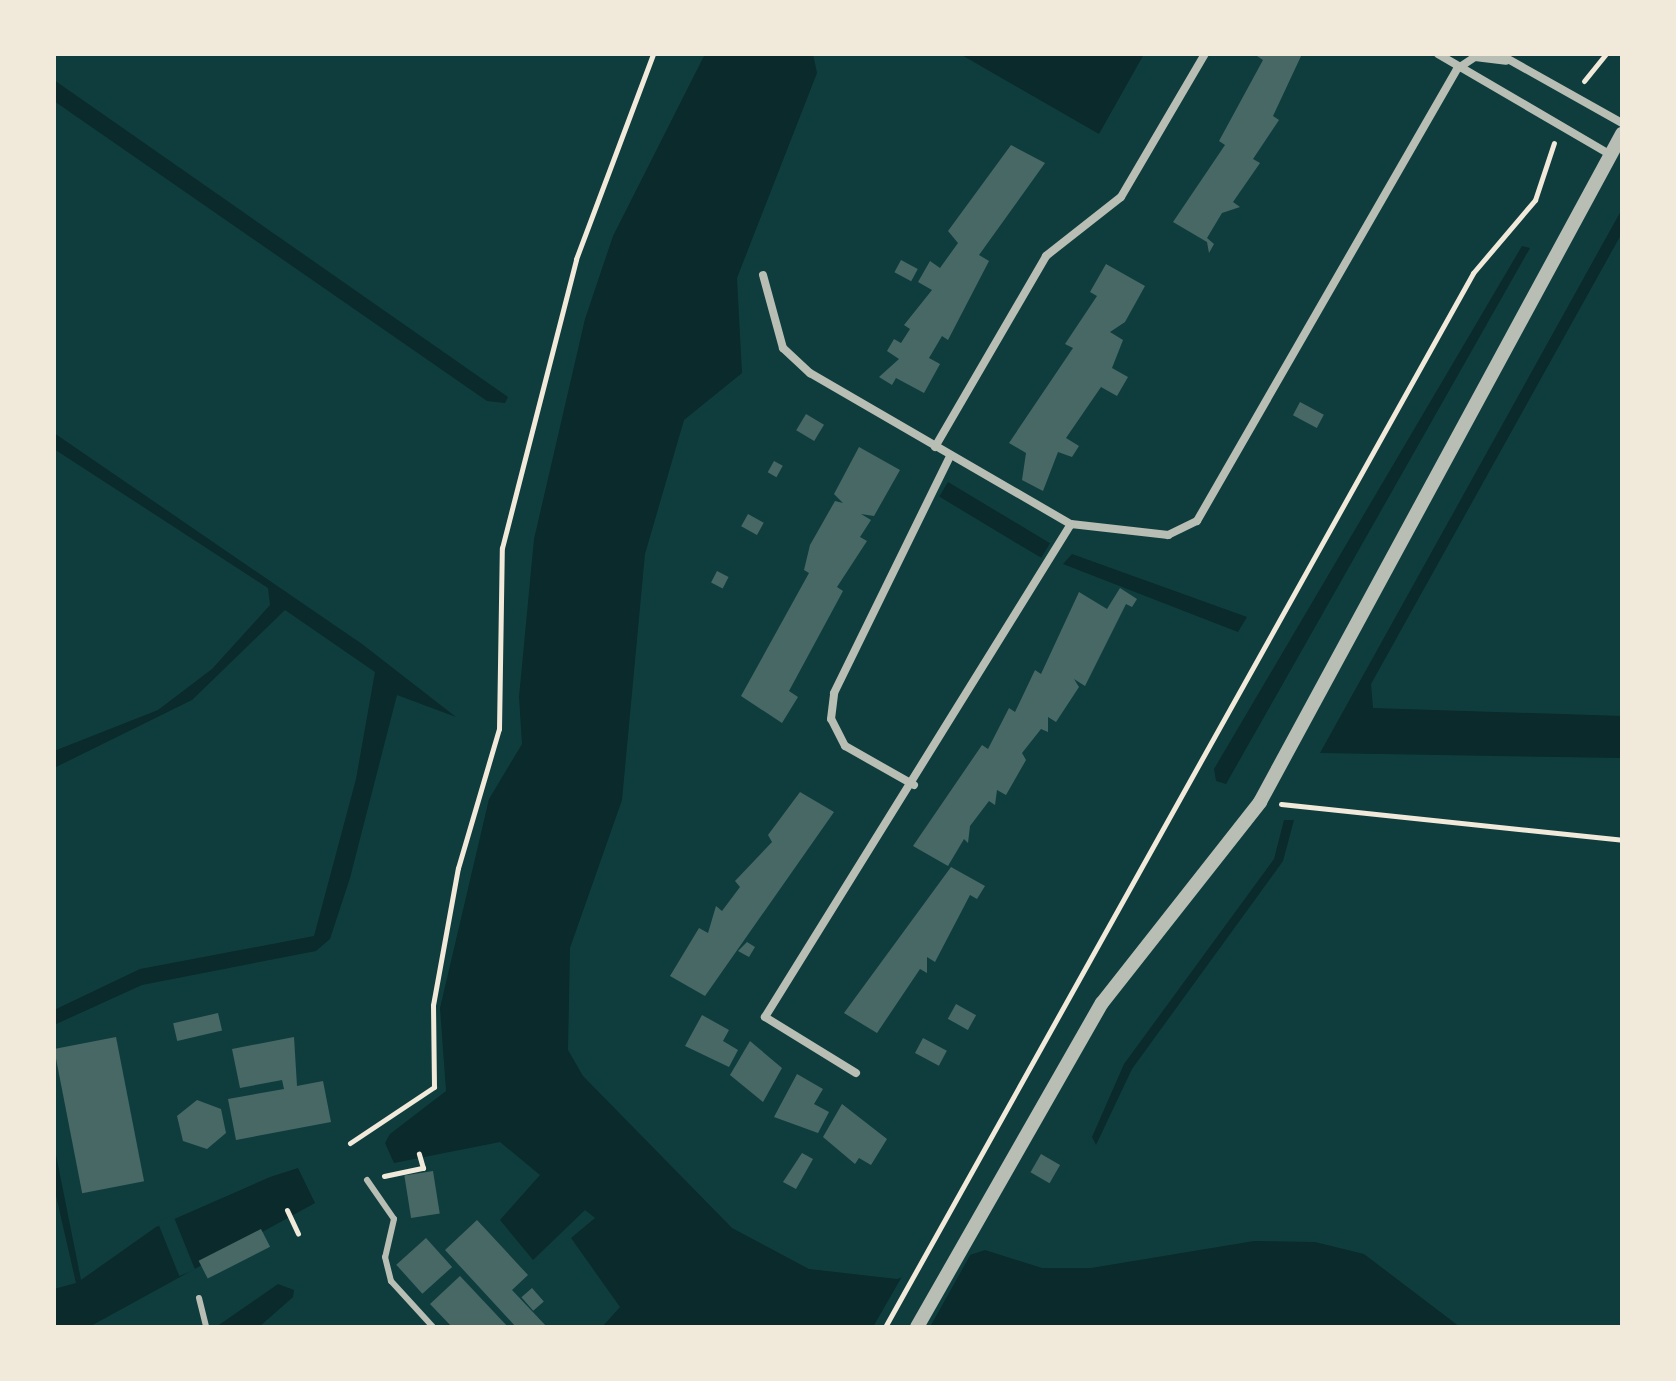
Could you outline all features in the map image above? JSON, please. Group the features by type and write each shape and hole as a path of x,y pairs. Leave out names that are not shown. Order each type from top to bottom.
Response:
{"street":[{"path":"935,447 1046,256 1121,197 1205,54"},
{"path":"1438,54 1457,69 1611,155"},
{"path":"763,275 783,348 810,373 1071,524 1168,535 1197,521 1457,69 1475,57 1503,58 1622,123"},
{"path":"917,1327 1102,1003 1260,802 1622,134"},
{"path":"914,785 845,746 831,719 834,693 950,456"},
{"path":"856,1073 765,1017 889,812 914,785 1071,524"}],"lane":[{"path":"367,1180 394,1219 385,1257 391,1281 433,1327"},
{"path":"199,1298 206,1327"}],"path":[{"path":"350,1143 434,1087 433,1005 450,914 499,729 502,548 576,259 653,54"},
{"path":"1574,97 1606,54"},
{"path":"885,1327 1473,273 1535,200 1559,127"},
{"path":"1260,802 1622,840"},
{"path":"367,1180 423,1168 419,1154"},
{"path":"287,1210 298,1234"}],"water":[{"path":"705,54 813,54 817,73 737,278 742,373 684,420 645,554 622,800 570,948 568,1050 583,1076 732,1228 809,1269 897,1279 985,1250 1042,1268 1091,1268 1254,1241 1315,1242 1364,1254 1460,1327 602,1327 620,1307 571,1238 595,1218 585,1210 533,1260 500,1220 540,1175 500,1142 394,1163 385,1143 390,1134 446,1091 440,1008 489,799 522,744 519,697 534,539 585,319 613,236"},
{"path":"960,54 1144,54 1099,134"},
{"path":"54,80 508,397 505,403 487,401 54,101"},
{"path":"1622,209 1622,233 1371,684 1373,708 1622,716 1622,758 1320,753"},
{"path":"1522,246 1530,248 1226,784 1216,781 1214,769"},
{"path":"54,433 362,644 456,717 397,695 350,878 330,939 316,951 142,985 54,1025 54,1010 140,969 314,936 356,779 375,672 285,610 192,700 54,768 54,751 158,710 212,669 270,605 268,588 54,449"},
{"path":"948,482 1050,543 1041,558 939,497"},
{"path":"1072,554 1247,617 1238,632 1063,564"},
{"path":"1284,820 1294,820 1283,861 1132,1069 1096,1145 1092,1137 1124,1064 1274,859"},
{"path":"54,1145 81,1280 156,1227 270,1177 298,1168 315,1203 89,1327 54,1327 54,1289 76,1283 54,1187"},
{"path":"278,1284 294,1290 293,1297 259,1327 216,1327"}],"pier":[{"path":"173,1215 195,1270 179,1276 157,1221"},
{"path":"973,1250 930,1327 873,1327 904,1273"}],"building":[{"path":"1254,54 1302,54 1273,116 1279,120 1253,159 1260,163 1233,202 1240,207 1222,213 1207,238 1214,244 1209,253 1207,242 1173,222 1225,145 1219,141 1263,60"},
{"path":"1011,145 1045,163 979,255 989,261 948,340 942,336 929,358 940,364 924,393 896,378 892,385 879,377 899,359 887,351 894,339 901,343 910,329 904,325 932,290 918,282 930,261 940,268 958,243 948,231"},
{"path":"901,260 918,269 911,281 894,272"},
{"path":"1106,264 1145,286 1125,322 1110,332 1123,340 1112,368 1128,377 1117,396 1101,387 1066,438 1079,446 1072,457 1058,452 1043,491 1022,480 1026,453 1009,443 1073,348 1065,344 1097,296 1090,292"},
{"path":"1300,402 1324,415 1317,428 1293,415"},
{"path":"806,414 824,425 814,441 796,430"},
{"path":"859,447 900,470 874,516 861,514 871,520 860,537 867,541 837,587 843,591 789,691 798,697 782,723 741,696 809,573 804,570 810,545 835,501 843,503 834,494"},
{"path":"774,461 783,466 776,477 768,472"},
{"path":"748,514 764,523 757,535 741,526"},
{"path":"717,571 729,577 723,588 711,583"},
{"path":"1120,588 1137,599 1132,607 1126,604 1085,686 1074,679 1079,687 1056,722 1048,717 1048,732 1041,729 1022,753 1026,760 1006,795 997,790 995,805 989,801 970,826 968,843 964,839 948,866 913,846 982,745 988,749 1009,708 1015,712 1035,670 1041,674 1079,592 1107,609"},
{"path":"800,792 834,812 705,996 670,976 699,928 708,933 716,906 722,911 740,887 735,881 772,842 768,835"},
{"path":"951,867 985,886 977,899 970,895 935,962 927,957 927,973 920,969 877,1033 844,1013"},
{"path":"747,942 755,947 749,957 738,951"},
{"path":"956,1004 976,1015 968,1030 948,1019"},
{"path":"218,1013 222,1031 177,1041 173,1023"},
{"path":"702,1015 729,1030 723,1041 738,1050 729,1067 685,1046"},
{"path":"116,1037 144,1181 82,1193 54,1049"},
{"path":"294,1037 297,1086 323,1081 331,1122 236,1140 228,1099 284,1089 282,1080 240,1088 232,1049"},
{"path":"923,1038 947,1051 939,1066 915,1053"},
{"path":"750,1041 782,1068 763,1102 730,1075"},
{"path":"797,1074 823,1089 814,1104 829,1112 818,1133 774,1117"},
{"path":"197,1100 221,1109 226,1133 207,1149 183,1141 177,1116"},
{"path":"842,1104 887,1139 871,1165 859,1158 855,1164 823,1137"},
{"path":"802,1153 813,1159 796,1189 783,1182"},
{"path":"1041,1154 1060,1165 1050,1183 1030,1172"},
{"path":"433,1171 440,1213 411,1218 404,1176"},
{"path":"477,1220 528,1275 512,1290 547,1327 516,1327 445,1250"},
{"path":"261,1229 270,1247 208,1279 199,1261"},
{"path":"426,1238 452,1267 422,1294 396,1265"},
{"path":"460,1276 508,1327 452,1327 430,1304"},
{"path":"532,1288 544,1302 533,1311 521,1297"}]}
